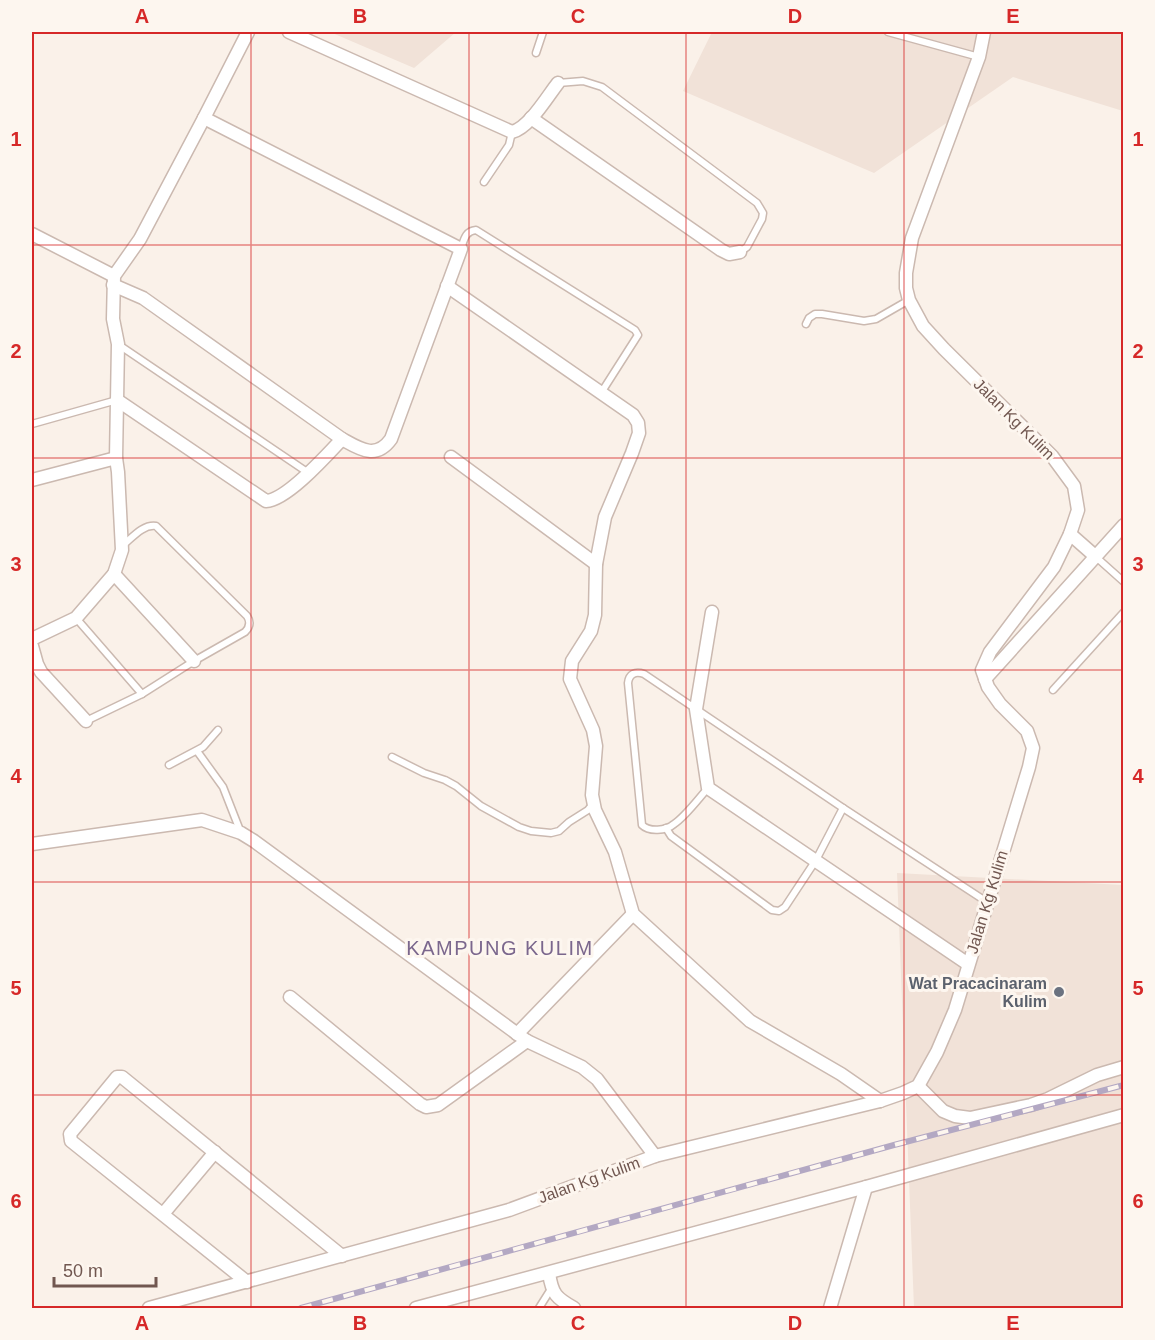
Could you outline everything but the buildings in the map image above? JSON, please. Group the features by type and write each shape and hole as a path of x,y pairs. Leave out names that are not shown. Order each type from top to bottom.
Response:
{"street":[{"path":"32,639 76,618 114,574 122,546 116,458 118,344 113,318 113,280 140,238 248,32"},
{"path":"289,32 512,132 518,131 531,118 558,83"},
{"name":"Jalan Kg Kulim","path":"149,1308 509,1210 655,1156 880,1101 918,1086 937,1052 955,1010 1033,748 1027,731 1000,704 988,687 982,670 990,652 1054,567 1070,534 1078,510 1074,486 1052,456 930,334 909,300 906,288 912,238 979,57 984,32"},
{"path":"32,234 142,298 342,439 356,447 370,451 379,451 386,447 391,439 461,249 204,118"},
{"path":"531,118 721,250 729,254 740,252"},
{"path":"447,285 633,415 638,423 639,433 632,453 605,517 596,564 594,615 591,631 572,661 570,679 593,730 596,746 592,795 595,810 615,852 633,914 750,1021 841,1074 880,1101"},
{"path":"117,400 266,501 277,498 310,474 342,439"},
{"path":"452,457 596,564"},
{"path":"32,480 116,458"},
{"path":"985,679 1124,525"},
{"path":"1070,534 1095,556"},
{"path":"114,574 194,661"},
{"path":"712,612 696,709 708,788 969,963"},
{"path":"32,646 41,672 86,721"},
{"path":"32,844 202,820 241,833 522,1038 582,1067 597,1079 655,1156"},
{"path":"290,997 420,1104 426,1107 438,1105 522,1038 633,914"},
{"path":"918,1086 943,1111 955,1116 970,1118 1031,1105 1097,1075 1124,1067"},
{"path":"247,1281 73,1144 69,1138 117,1077 122,1077 342,1256"},
{"path":"416,1308 1124,1115"},
{"path":"163,1214 215,1152"},
{"path":"830,1308 866,1187"},
{"path":"549,1273 552,1289 561,1301 574,1308"}],"lane":[{"path":"536,53 543,32"},
{"path":"888,32 979,57"},
{"path":"558,83 583,81 602,87 757,203 763,213 762,219 747,247 740,252"},
{"path":"484,182 509,145 512,132"},
{"path":"461,249 466,235 471,230 476,230 635,330 638,335 601,393"},
{"path":"806,324 815,314 864,321 876,319 909,300"},
{"path":"118,344 310,474"},
{"path":"32,424 117,400"},
{"path":"86,721 142,694 248,629 249,620 156,526 146,527 122,546"},
{"path":"1095,556 1124,582"},
{"path":"1053,690 1124,612"},
{"path":"76,618 142,694"},
{"path":"708,788 676,824 666,828 649,830 645,828 641,821 628,683 629,677 633,674 638,672 644,674 987,902"},
{"path":"169,765 197,751 218,730"},
{"path":"197,751 223,787 241,833"},
{"path":"392,757 424,773 445,780 456,786 481,807 531,831 551,833 559,831 594,803"},
{"path":"666,828 671,836 775,911 779,911 785,907 816,860 843,808"},
{"path":"539,1308 552,1289"}],"shaded area":[{"path":"330,32 456,32 414,68"},
{"path":"712,32 1123,32 1123,111 1013,77 874,173 683,91"},
{"path":"897,873 1123,885 1123,1308 914,1308"}],"railway":[{"path":"301,1308 894,1145 1124,1085"}],"place":[{"name":"Wat Pracacinaram Kulim","path":"1059,992"}],"district":[{"name":"KAMPUNG KULIM","path":"500,948"}]}
